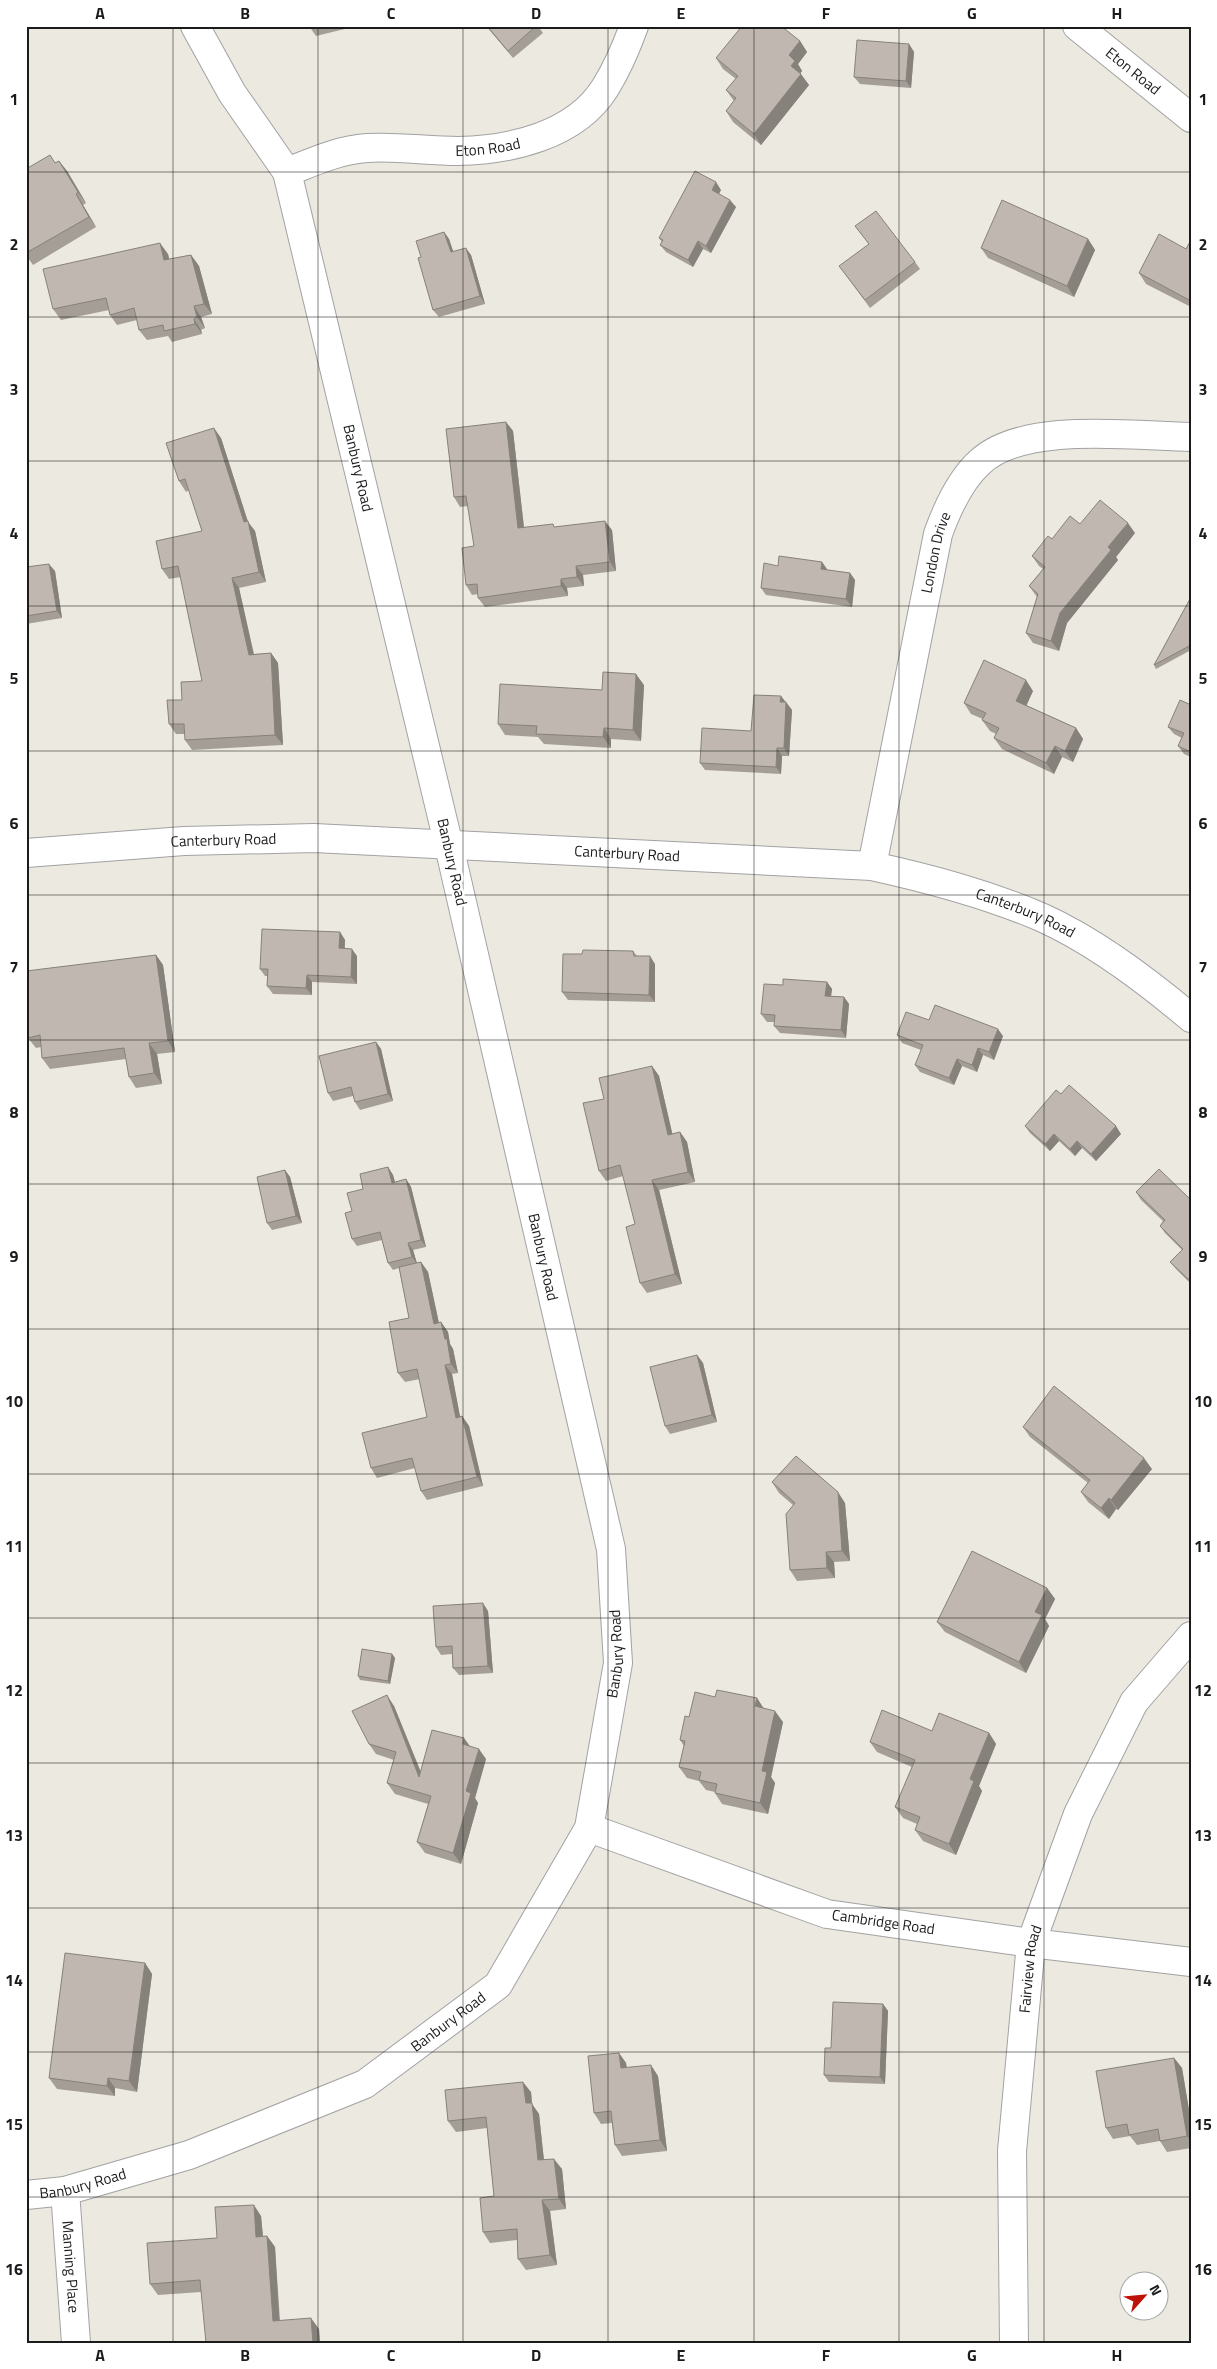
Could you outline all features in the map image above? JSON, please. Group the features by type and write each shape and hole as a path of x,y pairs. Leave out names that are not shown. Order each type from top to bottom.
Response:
{"street":[{"name":"Banbury Road","path":"26,2196 64,2191 189,2155 365,2084 498,1985 589,1828 618,1663 611,1549 449,846 287,172 232,92 195,26"},
{"name":"Eton Road","path":"287,172 332,154 366,148 457,151 502,148 529,141 557,129 584,112 604,90 625,51 634,26"},
{"name":"Eton Road","path":"1076,26 1191,118"},
{"name":"London Drive","path":"872,866 938,534 948,508 980,462 1000,449 1029,438 1057,434 1191,437"},
{"name":"Canterbury Road","path":"26,853 184,841 305,838 872,866 935,880 998,900 1045,919 1085,941 1130,970 1191,1018"},
{"name":"Fairview Road","path":"1014,2343 1012,2151 1031,1943 1078,1814 1134,1702 1191,1636"},
{"name":"Cambridge Road","path":"589,1828 827,1914 1031,1943 1191,1962"},
{"name":"Manning Place","path":"64,2191 76,2343"}],"building":[{"path":"487,26 536,26 508,51"},
{"path":"742,26 781,26 800,41 789,55 795,61 791,66 801,74 754,134 726,111 736,98 726,90 738,76 716,58"},
{"path":"857,40 909,44 906,81 854,77"},
{"path":"50,155 55,163 59,161 78,192 76,194 89,217 26,253 26,169"},
{"path":"695,171 716,182 712,190 730,200 706,246 698,241 688,260 660,245 663,240 659,238"},
{"path":"1002,200 1088,239 1067,286 981,248"},
{"path":"876,211 915,262 865,300 839,266 869,244 855,226"},
{"path":"444,232 451,252 466,248 480,296 433,310 418,258 421,257 416,241"},
{"path":"1159,234 1186,249 1191,240 1191,301 1139,273"},
{"path":"160,243 164,260 191,255 204,304 194,306 197,317 194,319 195,324 164,331 163,325 139,330 134,308 110,315 106,298 53,309 43,269"},
{"path":"506,422 518,528 553,524 554,527 605,521 610,562 576,566 577,577 561,579 561,586 478,598 477,584 466,585 462,548 474,546 466,496 454,497 446,429"},
{"path":"214,428 244,522 248,521 259,572 232,578 249,655 271,653 275,735 185,740 184,724 169,724 167,700 182,700 181,682 202,681 178,566 162,569 156,541 202,531 185,479 179,481 166,443"},
{"path":"1100,500 1128,523 1108,547 1111,550 1060,613 1051,641 1026,633 1038,594 1029,586 1045,567 1032,556 1048,536 1052,539 1070,516 1080,524"},
{"path":"779,556 822,562 821,569 850,573 846,599 761,588 764,563 778,566"},
{"path":"49,564 57,611 26,616 26,567"},
{"path":"1191,597 1191,645 1154,665"},
{"path":"984,660 1026,680 1016,701 1076,728 1065,751 1055,746 1046,763 994,738 999,728 982,720 986,713 964,703"},
{"path":"603,672 636,674 633,730 604,728 603,737 536,734 537,726 498,724 500,684 602,690"},
{"path":"754,695 781,696 780,702 786,702 784,748 777,748 776,767 700,763 702,728 751,731"},
{"path":"1180,700 1191,705 1191,752 1178,746 1184,733 1168,727"},
{"path":"262,929 340,932 339,948 352,949 351,977 307,975 306,988 267,986 268,969 260,969"},
{"path":"583,950 633,951 634,956 650,956 649,995 562,992 563,954 582,954"},
{"path":"156,955 168,1041 149,1043 154,1073 129,1077 124,1048 42,1058 40,1035 28,1038 26,1023 26,971"},
{"path":"783,979 827,982 825,996 844,997 841,1030 774,1026 775,1015 761,1014 764,984 783,985"},
{"path":"935,1005 998,1029 989,1052 978,1048 972,1065 957,1059 949,1078 915,1065 923,1045 897,1035 906,1012 929,1020"},
{"path":"376,1042 388,1094 355,1102 351,1087 328,1093 319,1056"},
{"path":"652,1066 668,1135 680,1132 688,1172 652,1180 675,1274 640,1283 626,1227 635,1224 620,1165 599,1171 583,1103 604,1099 599,1078"},
{"path":"1069,1085 1116,1126 1091,1154 1077,1141 1070,1149 1054,1134 1045,1144 1025,1126 1056,1090 1061,1094"},
{"path":"388,1167 392,1183 406,1179 421,1240 408,1243 412,1257 388,1263 380,1232 352,1239 345,1213 352,1211 347,1193 363,1189 360,1174"},
{"path":"1159,1169 1191,1200 1191,1279 1188,1279 1170,1262 1183,1249 1160,1226 1165,1220 1136,1192"},
{"path":"285,1170 296,1216 267,1223 257,1177"},
{"path":"421,1262 434,1324 441,1322 445,1339 447,1339 451,1364 445,1365 456,1418 462,1416 477,1477 421,1491 412,1458 371,1468 362,1433 427,1417 417,1369 398,1373 389,1322 409,1318 399,1267"},
{"path":"697,1355 712,1415 665,1426 650,1367"},
{"path":"1054,1386 1144,1458 1111,1500 1109,1498 1101,1508 1081,1492 1090,1480 1023,1427"},
{"path":"796,1456 838,1492 842,1551 826,1552 827,1568 790,1570 786,1514 795,1503 772,1482"},
{"path":"972,1551 1047,1588 1035,1612 1042,1615 1019,1662 937,1622"},
{"path":"483,1603 488,1666 453,1668 452,1646 436,1647 433,1606"},
{"path":"362,1649 392,1654 388,1681 358,1676"},
{"path":"717,1690 757,1698 755,1706 775,1711 762,1771 767,1772 760,1803 715,1793 717,1784 699,1780 701,1772 679,1767 685,1741 680,1740 685,1716 689,1717 695,1692 715,1697"},
{"path":"387,1695 419,1777 432,1730 464,1738 463,1744 479,1749 466,1791 471,1793 453,1853 417,1842 431,1796 387,1783 396,1752 369,1744 352,1711"},
{"path":"882,1710 932,1731 939,1713 989,1733 970,1779 974,1781 949,1844 915,1830 920,1817 895,1807 915,1760 870,1742"},
{"path":"65,1953 145,1963 129,2081 108,2078 107,2086 49,2078"},
{"path":"833,2002 883,2004 880,2077 824,2075 825,2048 831,2048"},
{"path":"619,2053 621,2068 651,2065 660,2140 615,2145 611,2111 594,2113 588,2056"},
{"path":"1174,2058 1187,2136 1160,2141 1158,2129 1129,2135 1127,2124 1106,2128 1096,2071"},
{"path":"523,2082 526,2103 532,2103 538,2160 554,2159 559,2199 542,2200 550,2255 518,2259 517,2229 483,2232 480,2198 494,2196 486,2117 448,2121 445,2090"},
{"path":"254,2205 256,2237 267,2236 273,2321 311,2318 313,2343 206,2343 200,2280 150,2284 147,2243 217,2238 215,2207"}]}
